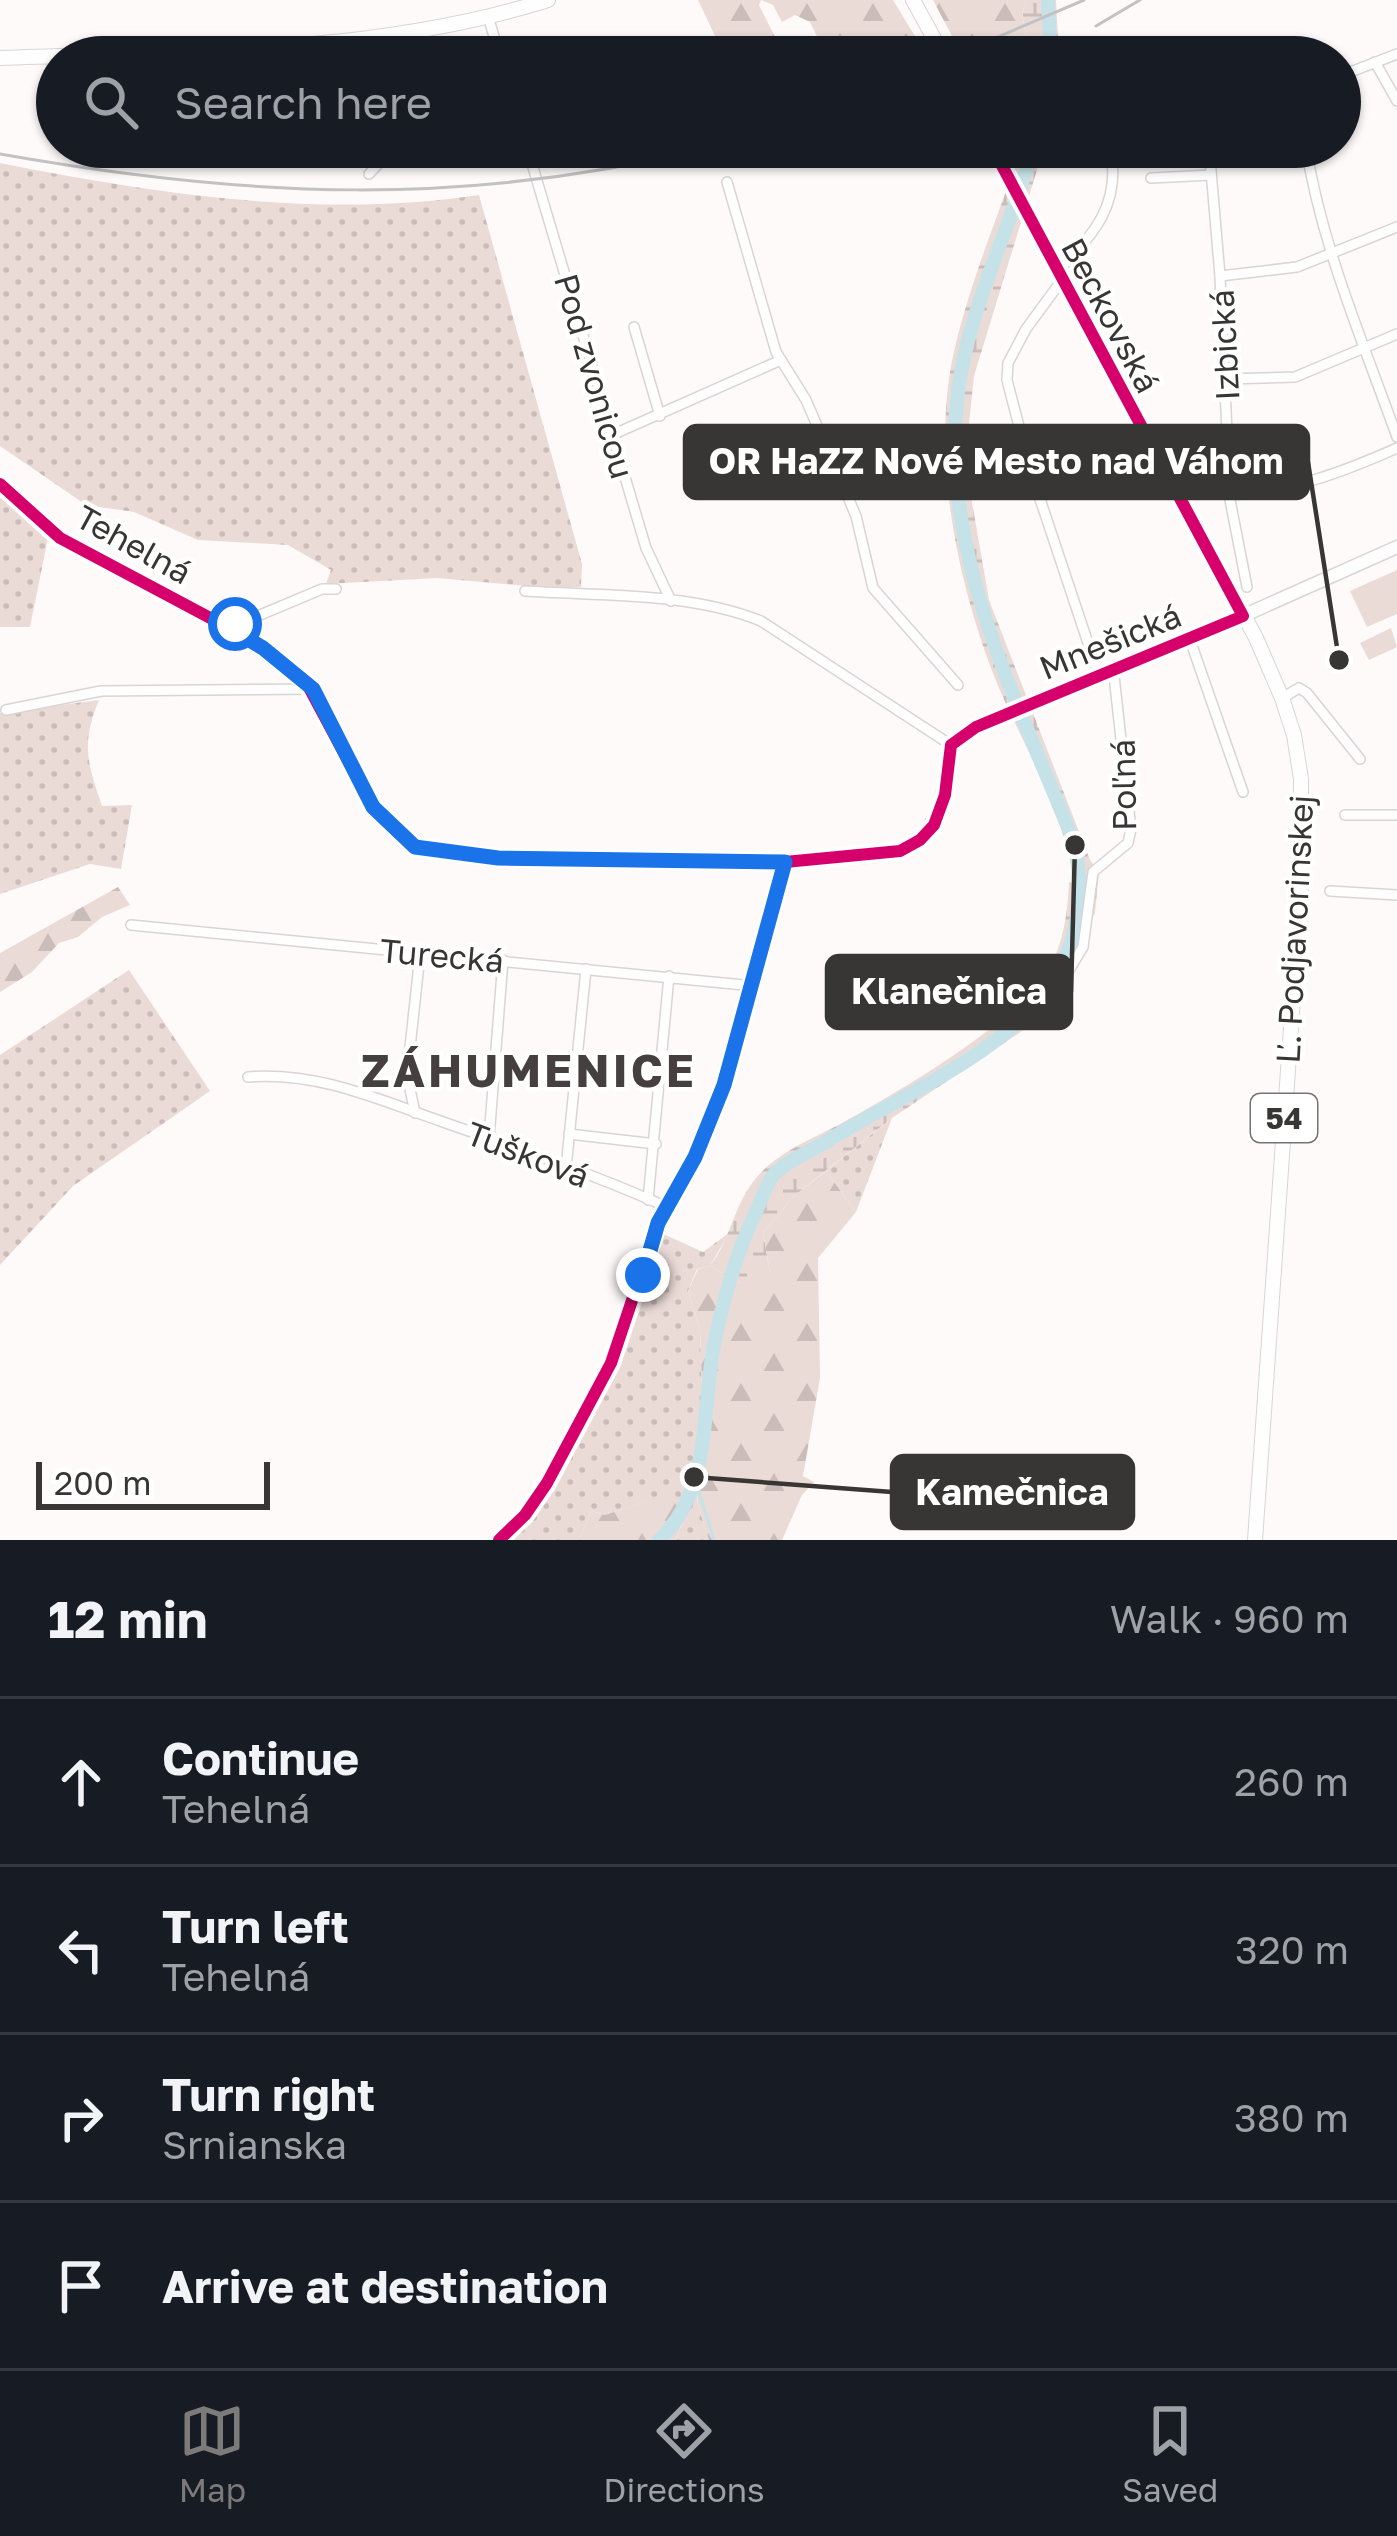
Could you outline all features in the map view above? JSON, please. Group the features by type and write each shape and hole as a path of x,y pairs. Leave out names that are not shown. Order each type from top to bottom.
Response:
{"main road":[{"path":"379,36 548,0"},
{"path":"913,0 933,36"},
{"path":"0,58 36,56"},
{"name":"Beckovská","path":"1003,168 1243,616"},
{"name":"Ľ. Podjavorinskej","path":"1243,616 1294,735 1303,816 1255,1540"}],"street":[{"path":"488,16 494,36"},
{"path":"1361,68 1397,54"},
{"path":"1375,62 1397,101"},
{"path":"369,174 375,168"},
{"name":"Pod zvonicou","path":"533,168 646,548 671,601"},
{"path":"1099,673 1030,469 1007,380 1008,363 1026,328 1108,206 1114,185 1112,168"},
{"name":"Izbická","path":"1210,168 1230,495 1247,587"},
{"path":"1309,168 1331,254 1397,437"},
{"path":"1151,178 1211,175"},
{"path":"727,182 781,360 806,400 856,516 873,588 958,685"},
{"path":"1220,275 1276,271 1397,227"},
{"path":"634,327 660,416"},
{"path":"1226,379 1295,377 1397,334"},
{"path":"612,435 781,360"},
{"path":"1230,495 1307,484 1397,448"},
{"name":"Tehelná","path":"0,484 60,538 263,648 313,689 373,807 415,847 498,858 785,862 900,851 934,825 945,795 951,745"},
{"name":"Mnešická","path":"951,745 997,717 1397,547"},
{"path":"229,628 322,589 336,589"},
{"path":"525,591 671,601 722,608 761,621 951,745"},
{"path":"1189,638 1243,792"},
{"name":"Poľná","path":"1040,1019 1083,946 1093,872 1128,843 1131,829 1113,668"},
{"path":"1282,698 1299,688 1307,693 1360,759"},
{"path":"6,710 101,691 313,689"},
{"path":"1346,815 1397,815"},
{"path":"500,1540 547,1483 611,1363 667,1207 711,1120 754,986 785,862"},
{"path":"1330,891 1397,896"},
{"name":"Turecká","path":"130,925 754,986"},
{"path":"415,1113 407,1075 420,955"},
{"path":"489,1138 503,960"},
{"path":"566,1168 586,969"},
{"path":"648,1200 669,976"},
{"name":"Tušková","path":"248,1077 280,1074 330,1083 667,1207"},
{"path":"569,1134 656,1144"}],"green space":[{"path":"698,0 761,0 759,5 774,36 715,36"},
{"path":"761,0 893,0 915,36 817,36 810,22 795,15 782,22 773,5"},
{"path":"933,0 1026,0 1022,14 1026,36 952,36"},
{"path":"1026,0 1056,0 1058,36 1026,36 1022,14"},
{"path":"0,163 239,200 360,204 479,195 582,564 581,587 437,578 326,584 331,570 288,545 198,540 134,512 86,505 0,446"},
{"path":"1015,168 1038,168 974,376 965,462 989,600 1090,860 1099,872 1095,913 1034,1023 892,1118 794,1196 763,1233 770,1273 761,1287 740,1283 710,1266 757,1177 786,1153 897,1091 993,1026 1042,978 1062,937 1069,882 1074,883 1069,856 1051,802 979,634 951,515 947,395 976,276"},
{"path":"0,495 48,538 30,627 0,627"},
{"path":"1397,570 1397,614 1367,627 1350,591"},
{"path":"1391,628 1397,647 1369,660 1360,643"},
{"path":"99,700 88,741 97,791 102,806 132,805 121,869 90,864 0,894 0,713"},
{"path":"118,887 130,905 102,917 78,937 59,943 32,972 0,992 0,953"},
{"path":"129,970 210,1091 73,1186 0,1265 0,1055"},
{"path":"892,1118 856,1212 826,1171"},
{"path":"826,1171 856,1212 818,1258 820,1378 803,1476 814,1482 802,1495 782,1540 709,1540 698,1505 694,1466 703,1418 700,1329 688,1291 698,1269 710,1266 740,1283 770,1273 763,1233 794,1196"},
{"path":"661,1233 703,1252 729,1233 710,1266 697,1269 688,1291 700,1329 703,1418 694,1466 698,1505 709,1540 676,1540 688,1507 647,1501 605,1515 592,1511 579,1540 508,1540 554,1490 560,1468 593,1409 638,1309"},
{"path":"664,1495 688,1507 676,1540 579,1540 592,1511 605,1515"}],"waterway":[{"path":"1048,0 1050,36"},
{"path":"659,1540 677,1519 697,1470 723,1304 772,1177 794,1159 967,1060 1008,1030 1042,996 1067,954 1078,905 1075,845 988,625 971,568 955,451 963,359 1027,168"},
{"path":"694,1477 714,1540"}],"railway":[{"path":"1000,36 1084,0"},
{"path":"1096,26 1140,0"},
{"path":"0,154 36,160"},
{"path":"86,168 181,180 356,190 443,188 613,168"}],"cycle path":[{"path":"0,484 60,538 229,628 306,682 373,807 415,847 498,858 785,862 900,851 934,825 945,795 951,745 976,727 1243,616 1003,168"},
{"path":"499,1540 525,1515 547,1483 611,1363 658,1223 695,1157 724,1085 785,862"}],"place":[{"name":"OR HaZZ Nové Mesto nad Váhom","path":"1339,660"},
{"name":"Klanečnica","path":"1075,845"},
{"name":"Kamečnica","path":"694,1477"}],"district":[{"name":"ZÁHUMENICE","path":"529,1070"}],"route":[{"path":"235,624 229,628 263,648 313,689 373,807 415,847 498,858 785,862 724,1085 695,1157 658,1223 643,1275"}]}
